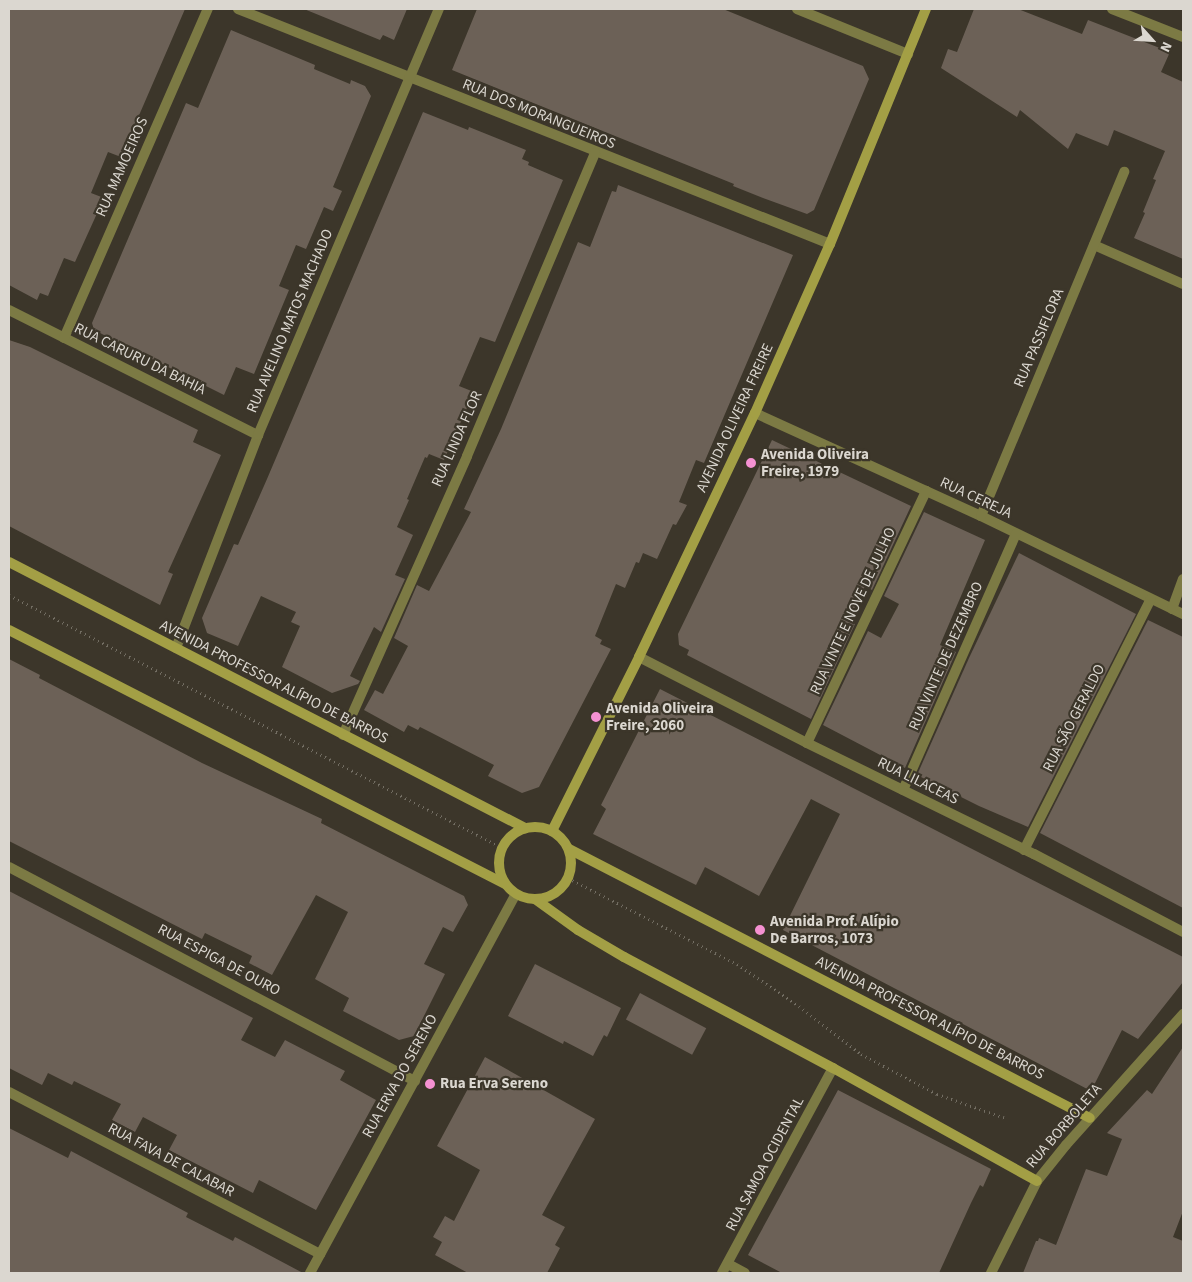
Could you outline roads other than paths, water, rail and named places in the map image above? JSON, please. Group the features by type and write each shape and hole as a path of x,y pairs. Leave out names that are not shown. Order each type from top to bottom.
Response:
{"street":[{"name":"RUA MAMOEIROS","path":"64,338 208,9"},
{"name":"RUA DOS MORANGUEIROS","path":"238,9 595,153 830,244"},
{"name":"RUA AVELINO MATOS MACHADO","path":"176,648 258,435 439,9"},
{"path":"797,9 908,54"},
{"name":"AVENIDA OLIVEIRA FREIRE","path":"552,831 639,657 755,414 830,244 926,9"},
{"path":"1112,9 1183,37"},
{"name":"RUA LINDA FLOR","path":"343,735 467,456 595,153"},
{"name":"RUA PASSIFLORA","path":"981,516 1124,172"},
{"path":"1094,245 1183,284"},
{"name":"RUA CARURU DA BAHIA","path":"9,310 258,435"},
{"name":"RUA CEREJA","path":"755,414 981,516 1183,614"},
{"name":"RUA VINTE E NOVE DE JULHO","path":"807,743 926,491"},
{"name":"RUA VINTE DE DEZEMBRO","path":"903,790 1016,534"},
{"name":"AVENIDA PROFESSOR ALÍPIO DE BARROS","path":"9,562 525,828"},
{"path":"1172,609 1183,579"},
{"name":"RUA SÃO GERALDO","path":"1024,850 1151,599"},
{"path":"9,630 506,884 516,894 535,899 578,930 624,958 833,1068 1037,1181"},
{"name":"RUA LILACEAS","path":"639,657 1183,932"},
{"path":"506,884 500,872 499,858 512,835 525,828 538,827 552,831 562,839 569,849 571,869 568,878 560,889 548,897 535,899"},
{"name":"AVENIDA PROFESSOR ALÍPIO DE BARROS","path":"569,849 1090,1118"},
{"name":"RUA ESPIGA DE OURO","path":"9,867 415,1080"},
{"name":"RUA ERVA DO SERENO","path":"310,1273 516,894"},
{"name":"RUA BORBOLETA","path":"991,1273 1037,1181 1090,1118 1183,1014"},
{"name":"RUA SAMOA OCIDENTAL","path":"725,1269 833,1068"},
{"name":"RUA FAVA DE CALABAR","path":"9,1092 320,1254"},
{"path":"725,1269 745,1273"}],"place":[{"name":"Avenida Oliveira Freire, 1979","path":"751,463"},
{"name":"Avenida Oliveira Freire, 2060","path":"596,717"},
{"name":"Avenida Prof. Alípio De Barros, 1073","path":"760,930"},
{"name":"Rua Erva Sereno","path":"430,1084"}]}
